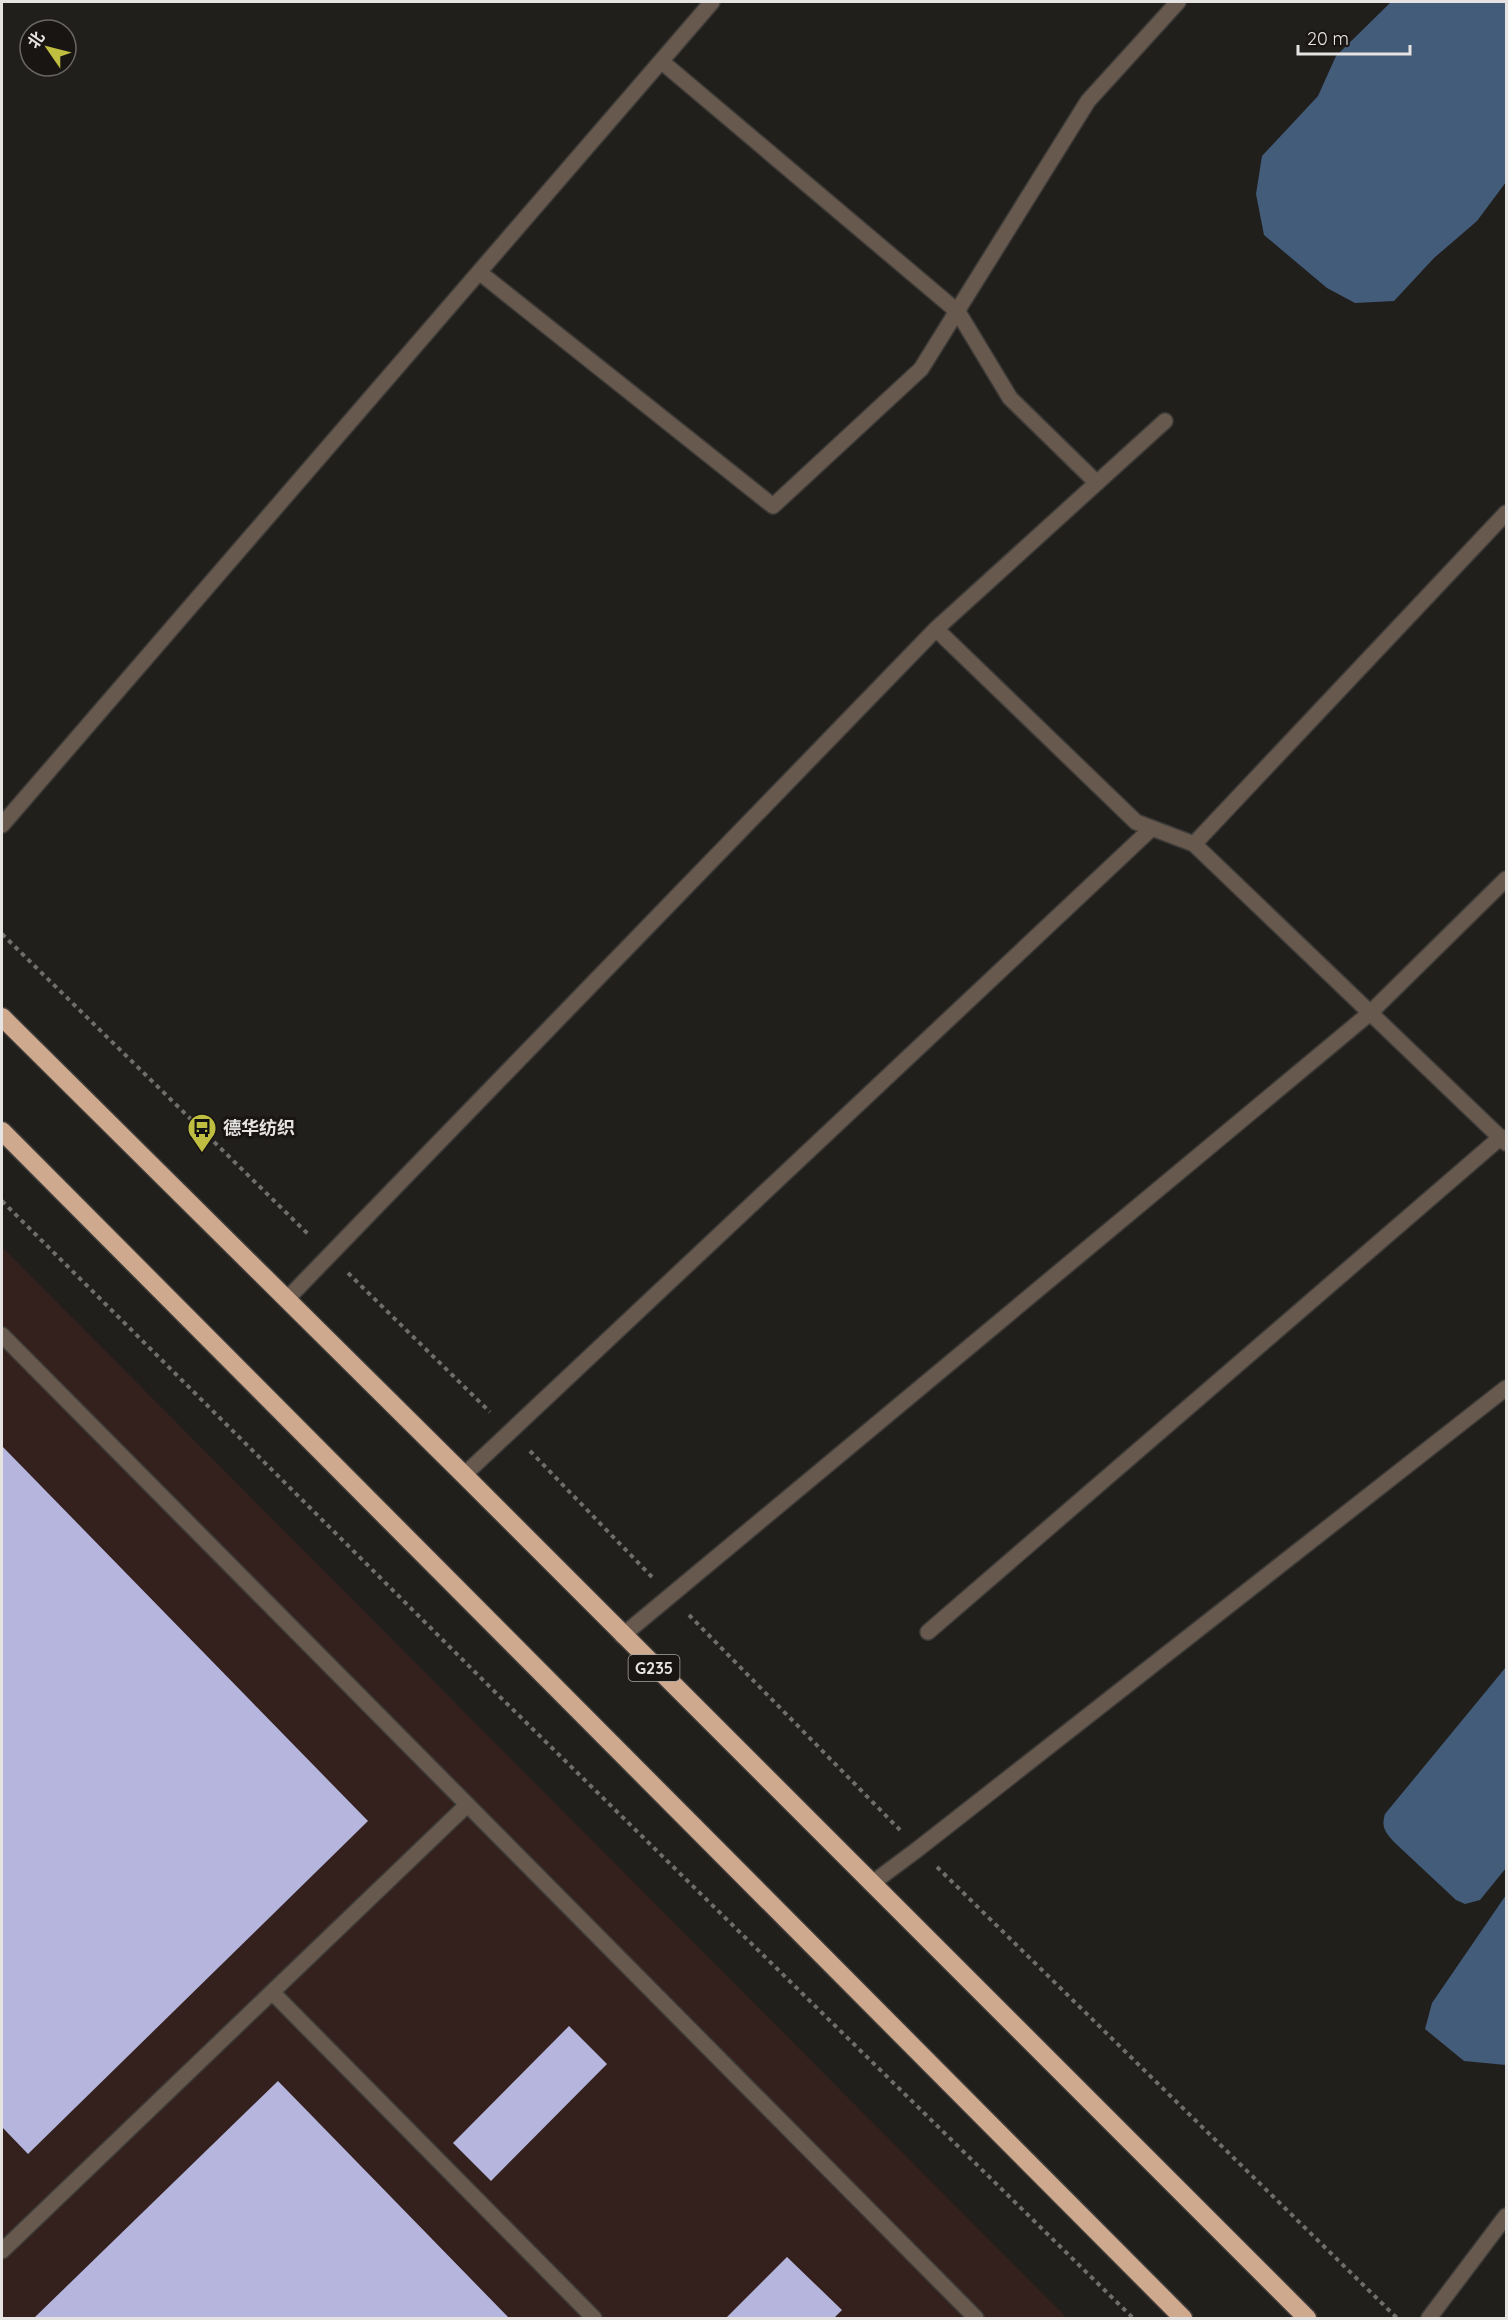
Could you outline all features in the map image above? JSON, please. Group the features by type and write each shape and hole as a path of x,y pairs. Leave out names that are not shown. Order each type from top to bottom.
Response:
{"highway":[{"name":"G235","path":"2,1017 464,1475 622,1636 1307,2319"},
{"path":"2,1131 1183,2319"}],"street":[{"path":"2,825 712,2"},
{"path":"479,272 773,506 921,369 1088,100 1178,2"},
{"path":"660,61 958,312 1010,398 1097,483"},
{"path":"287,1299 936,630 1165,421"},
{"path":"1194,844 1506,513"},
{"path":"928,1632 1504,1140 1194,844 1136,822 936,630"},
{"path":"464,1475 1152,828"},
{"path":"622,1636 669,1594 1370,1013 1506,879"},
{"path":"2,1335 976,2319"},
{"path":"871,1884 1506,1388"},
{"path":"3,2248 467,1805"},
{"path":"272,1992 594,2319"},
{"path":"1429,2319 1506,2216"}],"path":[{"path":"2,934 510,1431 918,1849 1397,2319"},
{"path":"2,1201 494,1691 1132,2319"}],"shaded area":[{"path":"2,1247 1067,2318 2,2318"}],"water":[{"path":"1391,2 1506,2 1506,182 1477,221 1434,258 1394,301 1355,303 1327,288 1264,235 1256,194 1262,156 1318,96 1336,56"},
{"path":"1506,1667 1506,1868 1480,1900 1465,1904 1456,1900 1394,1842 1388,1835 1383,1822 1385,1814"},
{"path":"1506,1895 1506,2065 1464,2061 1425,2029 1432,2003"}],"building":[{"path":"2,1446 368,1821 28,2154 2,2127"},
{"path":"569,2026 607,2064 491,2181 453,2143"},
{"path":"278,2081 509,2318 34,2318"},
{"path":"787,2257 842,2310 834,2318 726,2318"}],"place":[{"name":"德华纺织","path":"202,1154"}]}
